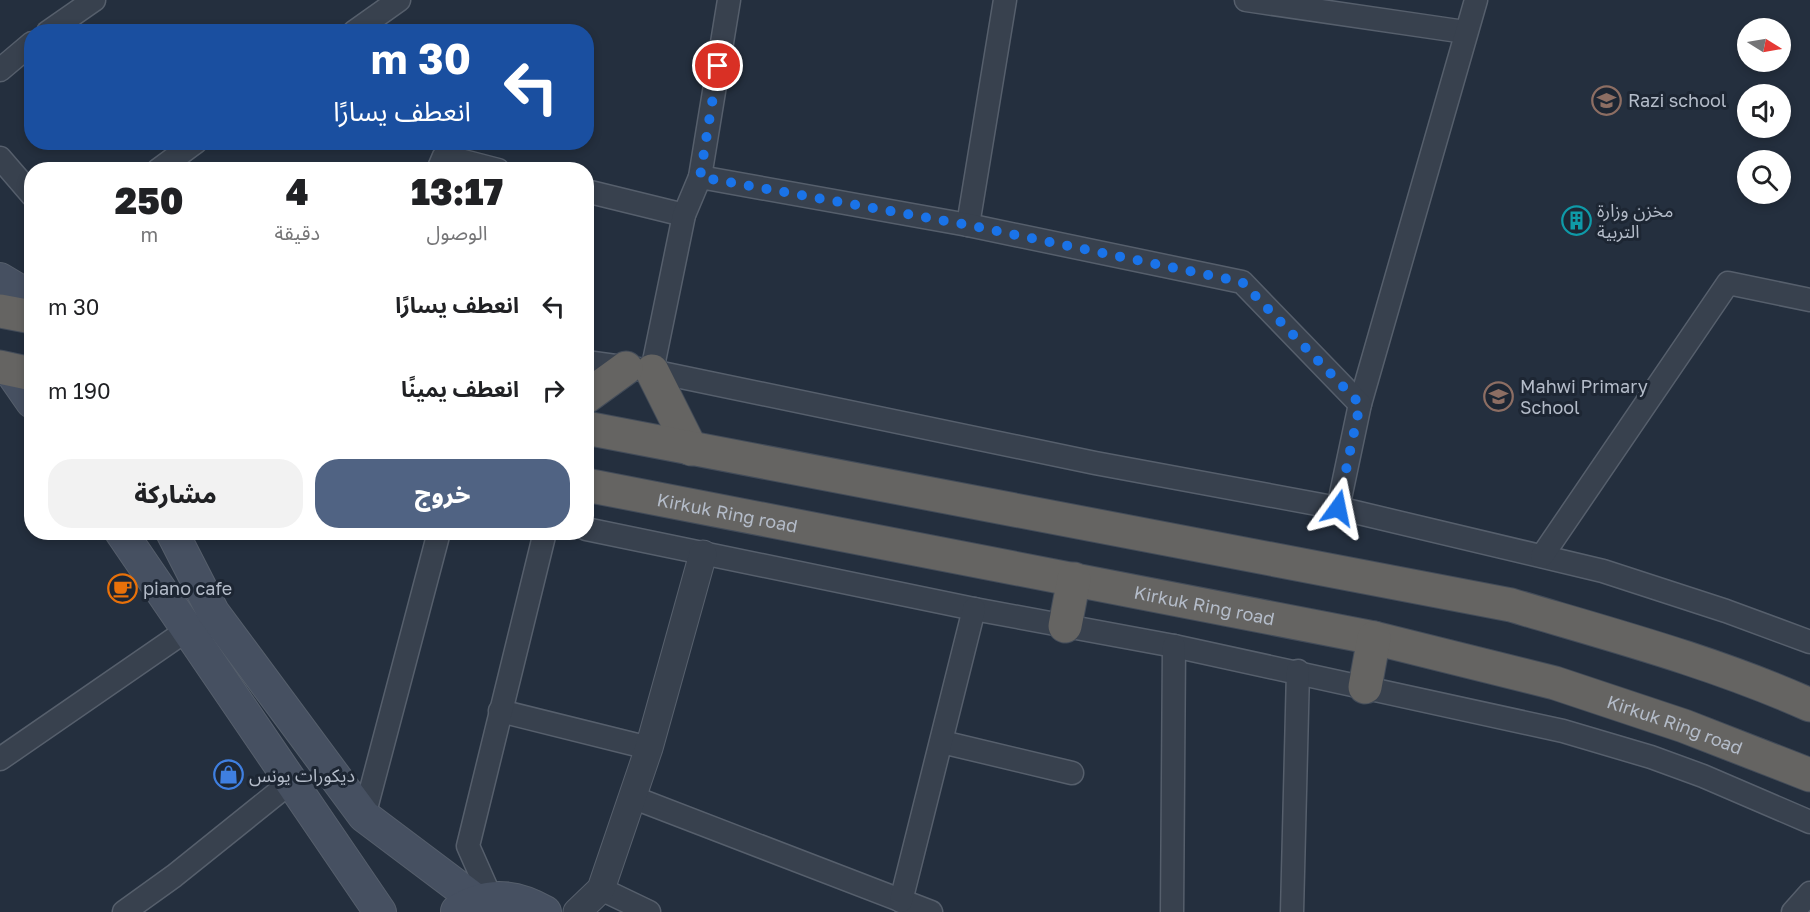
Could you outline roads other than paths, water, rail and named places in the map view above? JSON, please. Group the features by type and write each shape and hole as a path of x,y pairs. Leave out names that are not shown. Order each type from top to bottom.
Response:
{"highway":[{"path":"0,311 24,316"},
{"path":"594,394 639,370 691,449"},
{"path":"594,430 1511,605 1644,644 1773,689 1810,705"},
{"name":"Kirkuk Ring road","path":"594,487 1374,638 1564,687 1684,726 1810,775"},
{"path":"1065,626 1074,579"},
{"path":"1365,687 1374,638"}],"main road":[{"path":"0,279 24,293"},
{"path":"13,370 24,389"},
{"path":"126,540 380,912"},
{"path":"176,540 213,612 364,816 475,904 511,898 530,903 545,912"},
{"path":"187,630 213,612"}],"street":[{"path":"60,24 94,0"},
{"path":"365,24 399,0"},
{"path":"639,370 684,215 700,177 729,0"},
{"path":"968,225 1005,0"},
{"path":"1246,0 1465,32"},
{"path":"1338,508 1360,404 1476,0"},
{"path":"0,70 24,50"},
{"path":"169,162 185,150"},
{"path":"441,162 444,156 467,162"},
{"path":"0,158 24,186"},
{"path":"700,177 968,225 1242,282 1360,404"},
{"path":"594,193 684,215"},
{"path":"1542,556 1728,283 1810,300"},
{"path":"594,363 639,370 1095,463 1338,508 1603,571 1726,611 1810,642"},
{"path":"594,531 974,609 1298,671 1563,731 1618,746 1703,776 1810,822"},
{"path":"364,816 437,540"},
{"path":"475,904 468,846 543,540"},
{"path":"577,912 601,889 649,748 703,554"},
{"path":"901,901 974,609"},
{"path":"4,750 187,630"},
{"path":"1172,912 1174,646"},
{"path":"1292,912 1298,671"},
{"path":"500,711 649,748"},
{"path":"942,742 1072,773"},
{"path":"124,912 174,876 291,782"},
{"path":"632,797 931,912"},
{"path":"601,889 649,912"},
{"path":"1793,912 1810,893"}],"place":[{"name":"Razi school","path":"1607,100"},
{"name":"مخزن وزارة التربية","path":"1576,220"},
{"name":"Mahwi Primary School","path":"1499,396"},
{"name":"piano cafe","path":"122,588"},
{"name":"ديكورات يونس","path":"228,775"}]}
